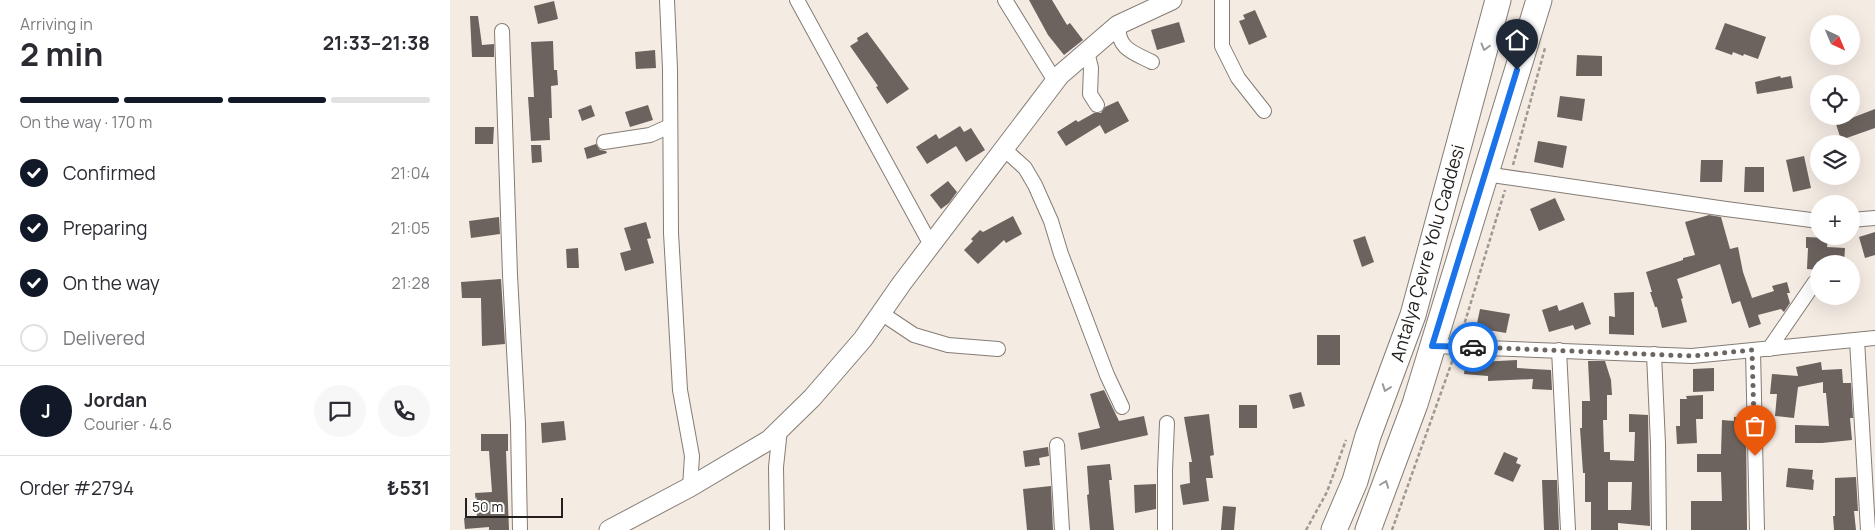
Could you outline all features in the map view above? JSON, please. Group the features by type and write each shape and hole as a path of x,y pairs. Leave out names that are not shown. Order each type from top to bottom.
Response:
{"highway":[{"name":"Antalya Çevre Yolu Caddesi","path":"1334,530 1355,481 1368,436 1413,315 1498,0"},
{"name":"Antalya Çevre Yolu Caddesi","path":"1368,530 1415,404 1539,0"}],"street":[{"path":"667,0 671,232 680,390 692,456 690,487"},
{"path":"1005,0 1055,81"},
{"path":"610,530 690,487 769,440 812,398 863,339 931,245 1055,81 1118,24 1172,0"},
{"path":"1222,0 1222,46 1238,78 1264,111"},
{"path":"802,2 931,245"},
{"path":"1118,24 1118,36 1126,49 1152,62"},
{"path":"502,31 509,265 518,424 520,530"},
{"path":"1087,52 1091,68 1090,94 1097,105"},
{"path":"604,142 650,135 670,126"},
{"path":"1004,149 1025,168 1035,185 1051,221 1061,254 1107,375 1122,407"},
{"path":"1485,174 1810,220"},
{"path":"1860,219 1875,218"},
{"path":"1769,349 1810,289"},
{"path":"881,313 914,334 948,345 998,349"},
{"path":"1432,346 1692,356 1875,338"},
{"path":"1857,340 1868,530"},
{"path":"1559,350 1568,530"},
{"path":"1752,350 1757,530"},
{"path":"1654,354 1659,530"},
{"path":"1165,530 1167,423"},
{"path":"777,530 776,467 780,429"},
{"path":"1057,445 1062,530"}],"path":[{"path":"1392,530 1458,347 1546,47"},
{"path":"1306,530 1327,492 1347,437"}],"building":[{"path":"1029,0 1052,0 1067,25 1070,23 1083,40 1064,55 1048,35"},
{"path":"554,1 558,19 538,24 534,6"},
{"path":"1255,10 1267,37 1249,45 1239,21 1245,19 1243,15"},
{"path":"470,16 478,16 482,45 494,44 494,57 472,57"},
{"path":"1179,22 1185,42 1157,50 1151,30"},
{"path":"1725,23 1766,37 1758,59 1733,52 1732,55 1715,49"},
{"path":"867,32 909,89 887,104 876,87 878,86 850,46 858,41 857,38"},
{"path":"553,41 554,70 557,70 558,85 551,86 552,118 549,118 550,140 531,141 528,97 534,97 531,42"},
{"path":"655,50 656,68 636,69 635,52"},
{"path":"1577,55 1602,56 1602,76 1576,76"},
{"path":"1780,76 1781,78 1791,76 1793,88 1757,94 1755,82"},
{"path":"1560,96 1585,99 1582,121 1557,117"},
{"path":"1118,101 1129,121 1105,134 1100,125 1066,146 1057,132 1076,120 1078,122 1094,113 1101,113 1105,107"},
{"path":"591,105 595,116 582,121 578,110"},
{"path":"648,105 653,120 630,127 625,112"},
{"path":"1875,109 1875,128 1855,135 1839,135 1836,125 1860,125 1860,115"},
{"path":"960,126 964,132 971,128 985,150 966,162 956,146 927,164 916,147 936,134 939,139"},
{"path":"475,127 494,127 493,144 475,144"},
{"path":"1538,141 1567,146 1563,168 1534,162"},
{"path":"596,144 600,150 607,153 587,159 584,148"},
{"path":"531,145 541,145 542,162 532,163"},
{"path":"1804,156 1811,188 1793,192 1786,160"},
{"path":"1701,160 1723,160 1722,182 1700,182"},
{"path":"1745,167 1764,167 1764,192 1744,192"},
{"path":"948,181 957,192 949,203 941,209 930,195"},
{"path":"1555,198 1565,220 1539,231 1530,209"},
{"path":"1709,215 1721,217 1730,249 1738,247 1743,272 1752,298 1774,291 1772,286 1787,282 1790,293 1787,293 1790,303 1784,312 1781,309 1758,315 1761,324 1749,328 1740,301 1732,304 1720,264 1677,279 1683,298 1681,299 1687,322 1662,328 1657,307 1655,307 1650,292 1652,292 1646,272 1695,255 1685,222"},
{"path":"1013,216 1022,234 1006,243 1004,240 978,264 964,250 980,230 983,232"},
{"path":"499,217 500,234 471,238 469,221"},
{"path":"646,222 651,238 647,239 654,263 625,271 620,253 631,250 624,228"},
{"path":"1875,232 1875,255 1865,258 1860,237"},
{"path":"1365,236 1374,262 1362,267 1353,240"},
{"path":"1806,237 1810,237 1810,245 1845,248 1845,255 1810,255 1810,269 1807,269 1808,248 1806,248"},
{"path":"578,248 579,268 567,268 566,249"},
{"path":"501,279 505,344 482,346 481,298 462,298 461,282"},
{"path":"1634,292 1634,335 1609,334 1609,316 1615,317 1614,293"},
{"path":"1583,302 1591,324 1575,330 1573,325 1549,332 1542,310 1557,305 1559,311"},
{"path":"1480,309 1510,314 1506,333 1476,328"},
{"path":"1317,335 1340,335 1340,365 1317,365"},
{"path":"1466,356 1479,357 1479,362 1517,360 1517,368 1551,370 1552,390 1532,389 1533,379 1488,381 1488,376 1464,374"},
{"path":"1588,361 1605,361 1611,380 1612,395 1607,395 1607,420 1603,420 1604,452 1610,452 1610,460 1634,461 1635,432 1629,432 1629,414 1648,415 1650,526 1618,523 1618,530 1591,530 1591,502 1585,502 1585,473 1583,473 1580,428 1582,428 1582,401 1590,401","holes":["1608,482 1632,482 1631,510 1608,510"]},
{"path":"1821,362 1822,370 1842,369 1843,383 1851,383 1853,418 1850,418 1852,440 1795,443 1795,425 1829,426 1823,382 1798,387 1794,418 1775,416 1777,394 1770,394 1772,374 1798,376 1796,367"},
{"path":"1714,368 1714,391 1693,392 1693,369"},
{"path":"1104,390 1119,421 1144,416 1148,435 1081,450 1078,433 1100,428 1090,394"},
{"path":"1301,392 1305,406 1293,409 1289,395"},
{"path":"1703,395 1703,419 1696,419 1697,443 1677,444 1676,426 1680,426 1680,399 1687,399 1686,396"},
{"path":"1239,405 1257,405 1257,428 1239,428"},
{"path":"1209,414 1214,455 1210,456 1213,478 1206,478 1209,501 1183,505 1180,485 1190,483 1189,462 1192,462 1184,417"},
{"path":"1734,417 1746,417 1747,530 1691,530 1691,501 1722,501 1721,472 1697,472 1697,454 1721,454 1722,420 1734,421"},
{"path":"564,421 566,440 542,443 541,423"},
{"path":"481,434 508,434 508,451 506,451 509,530 489,530 489,527 465,529 464,518 477,517 475,493 492,492 489,451 481,451"},
{"path":"1048,447 1049,456 1039,458 1040,465 1025,467 1023,451"},
{"path":"1504,452 1518,458 1516,463 1521,465 1513,482 1494,474"},
{"path":"1110,464 1112,480 1109,480 1114,530 1090,530 1087,466"},
{"path":"1788,468 1813,470 1813,490 1786,487"},
{"path":"1856,477 1858,511 1854,511 1856,530 1834,530 1835,478"},
{"path":"1542,480 1557,480 1559,530 1544,530"},
{"path":"1156,484 1156,509 1135,513 1134,485"},
{"path":"1051,486 1053,530 1027,530 1023,489"},
{"path":"1223,506 1236,507 1234,530 1221,530"}],"way so far":[{"path":"1473,347 1692,356 1752,350 1755,456"}],"route":[{"path":"1473,347 1432,346 1517,70"}]}
